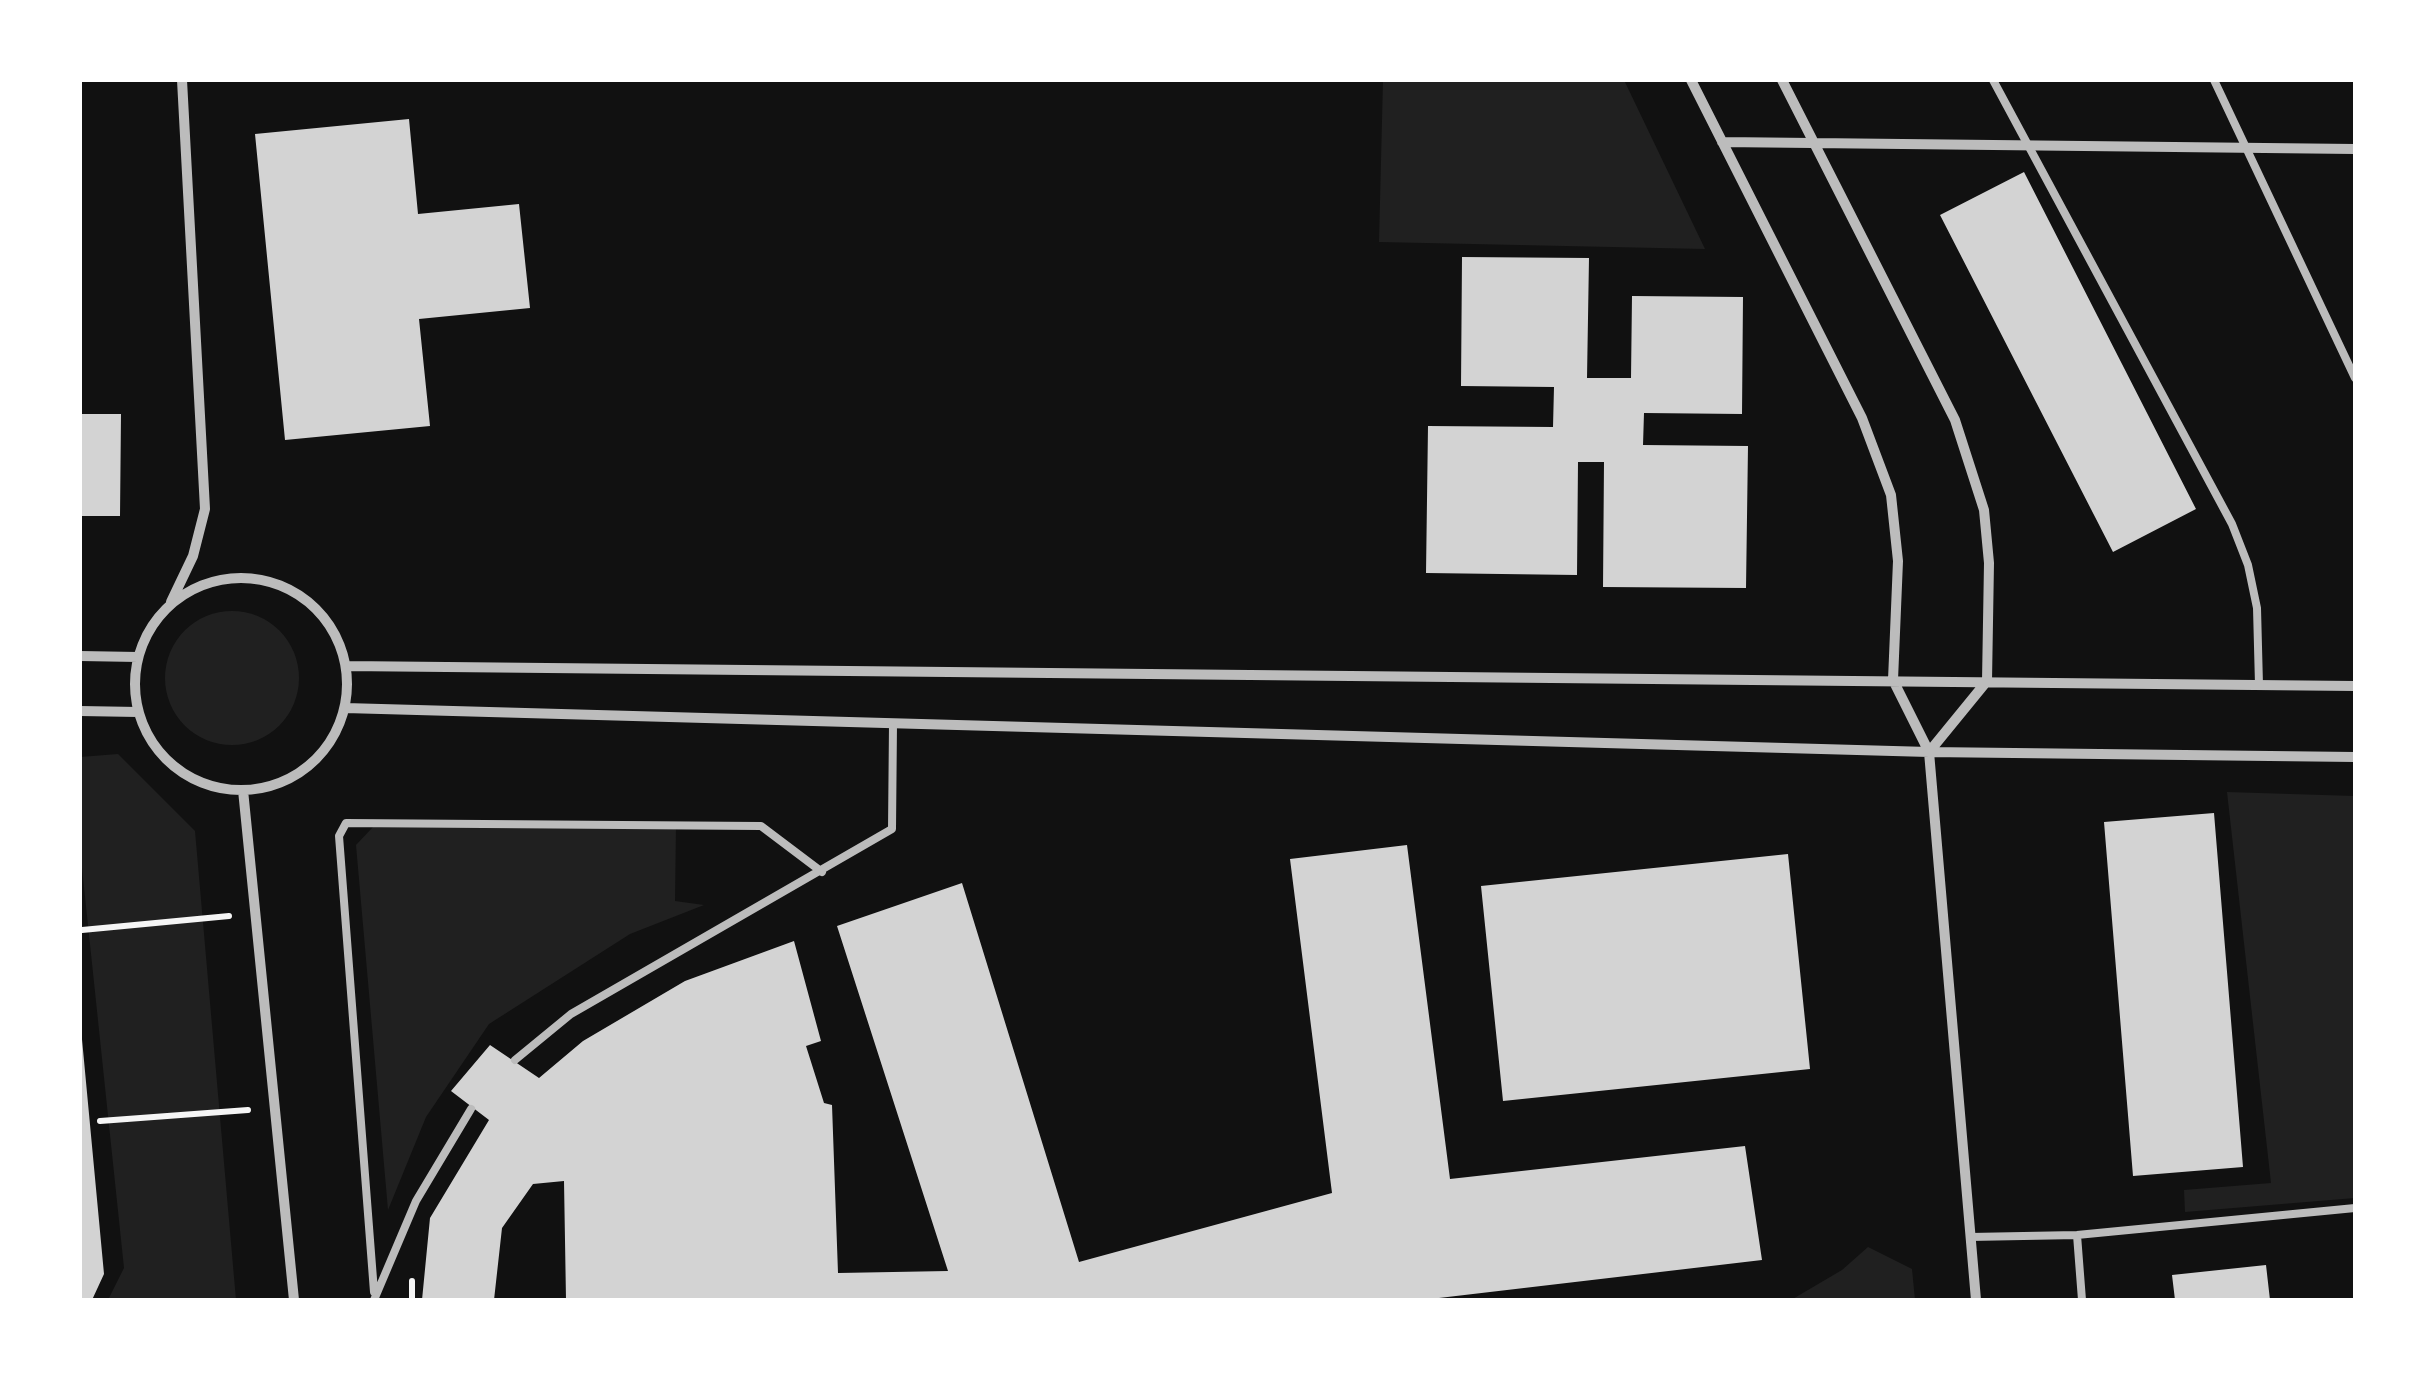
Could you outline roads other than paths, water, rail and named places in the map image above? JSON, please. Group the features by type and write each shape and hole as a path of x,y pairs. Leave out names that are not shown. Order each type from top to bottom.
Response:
{"street":[{"path":"170,605 189,592 226,579 274,583 308,602 325,619 346,666 344,708 332,739 303,770 267,786 243,790 214,787 174,768 158,751 138,712 138,657 147,634 170,605 193,556 205,509 182,80"},
{"path":"1690,80 1862,418 1884,475 1898,544 1893,680 1928,752 1976,1300"},
{"path":"1782,80 1956,420 1973,468 1989,554 1988,681 1928,752"},
{"path":"1722,142 2355,149"},
{"path":"80,656 138,657"},
{"path":"346,666 2355,686"},
{"path":"344,708 1928,752 2355,757"},
{"path":"80,711 138,712"},
{"path":"243,790 294,1300"}],"lane":[{"path":"1993,80 2237,535 2257,608 2259,684"},
{"path":"2214,80 2355,378"},
{"path":"515,1060 571,1014 892,829 893,724"},
{"path":"374,1296 339,836 346,823 761,826 822,872"},
{"path":"374,1296 416,1201 471,1109"},
{"path":"1970,1237 2077,1235 2355,1208"},
{"path":"2077,1235 2082,1300"}]}
